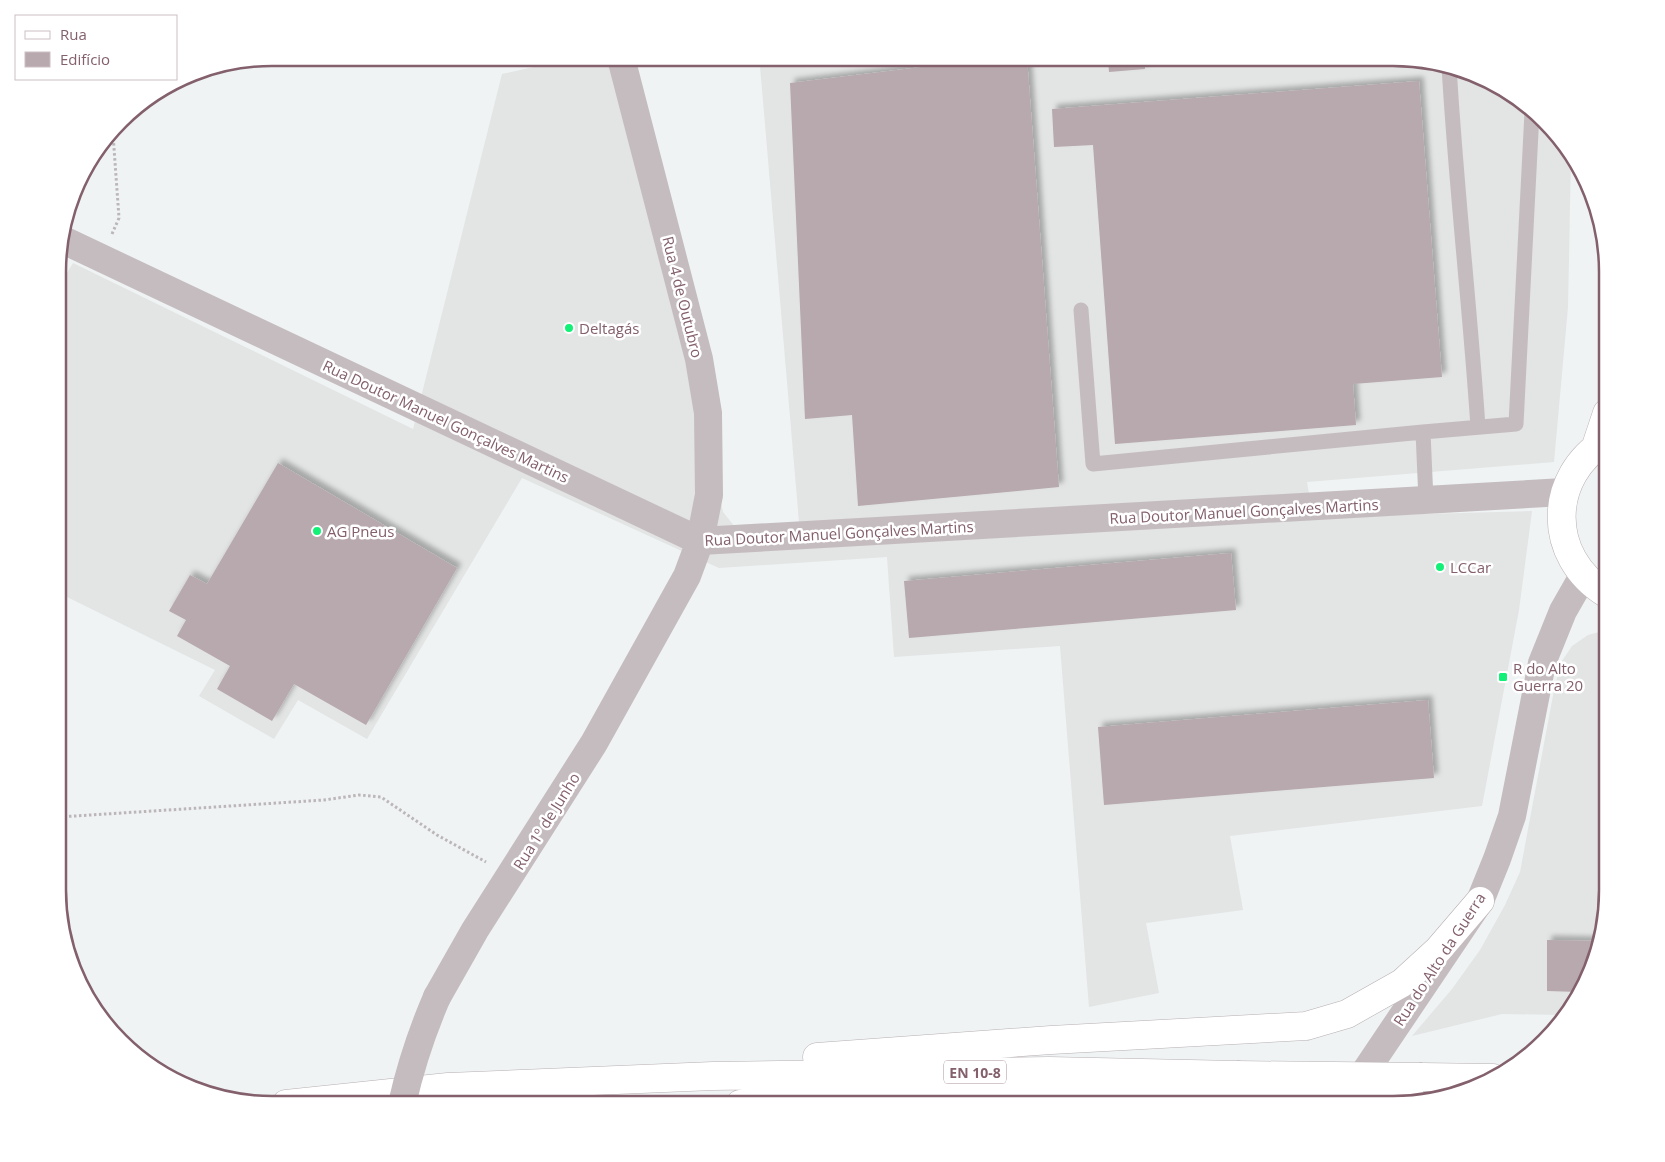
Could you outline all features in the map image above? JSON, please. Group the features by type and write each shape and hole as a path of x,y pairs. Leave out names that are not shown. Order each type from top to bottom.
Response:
{"main road":[{"path":"1599,445 1582,459 1572,475 1564,492 1561,514 1563,536 1571,557 1583,576 1599,589"},
{"path":"713,1076 770,1061 1052,1040 1306,1026 1347,1014 1402,982 1438,950 1480,901"},
{"name":"EN 10-8","path":"358,1096 448,1086 713,1076 1049,1071 1237,1086"},
{"name":"EN 10-8","path":"859,1096 1050,1095 1237,1086 1417,1088 1469,1081"}],"street":[{"name":"Rua 4 de Outubro","path":"622,66 699,359 708,413 709,495 700,541"},
{"name":"Rua Doutor Manuel Gonçalves Martins","path":"68,242 700,541 1564,492"},
{"name":"Rua 1º de Junho","path":"404,1096 421,1032 437,997 475,930 594,743 687,576 700,541"},
{"name":"Rua do Alto da Guerra","path":"1348,1096 1480,901 1512,816 1542,663 1563,611 1583,576"}],"lane":[{"path":"1450,74 1454,149 1478,427"},
{"path":"1081,310 1093,464 1516,424 1532,120"},
{"path":"1423,432 1426,500"}],"path":[{"path":"101,258 119,218 113,141"},
{"path":"66,817 324,800 359,795 381,797 436,836 510,877"}],"shaded area":[{"path":"538,66 616,66 723,512 735,527 799,522 760,66 1393,66 1433,70 1459,77 1484,87 1529,117 1548,136 1571,169 1568,307 1554,462 1307,482 1313,517 1532,511 1519,610 1482,806 1230,836 1243,910 1146,923 1159,993 1089,1007 1060,646 894,657 887,557 719,568 522,478 367,739 298,700 274,739 199,696 215,670 66,596 66,274 73,263 413,429 502,74"},
{"path":"1599,632 1599,890 1597,917 1592,943 1578,981 1556,1015 1502,1014 1412,1036 1452,989 1480,950 1505,905 1520,872 1555,685 1562,661 1572,646 1588,635"}],"building":[{"path":"930,66 1028,66 1059,487 858,506 852,415 805,419 790,83"},
{"path":"1109,66 1145,66 1145,69 1109,72"},
{"path":"1419,81 1442,377 1353,384 1356,425 1115,444 1093,145 1054,147 1052,109"},
{"path":"278,463 457,568 366,725 294,684 272,721 217,689 230,666 177,636 186,620 169,611 190,575 207,584"},
{"path":"1231,553 1236,610 909,638 904,581"},
{"path":"1428,700 1434,778 1104,805 1098,727"},
{"path":"1547,940 1592,941 1583,969 1572,992 1547,991"}],"place":[{"name":"Deltagás","path":"569,328"},
{"name":"AG Pneus","path":"317,531"},
{"name":"LCCar","path":"1440,567"},
{"name":"R do Alto Guerra 20","path":"1503,677"}]}
